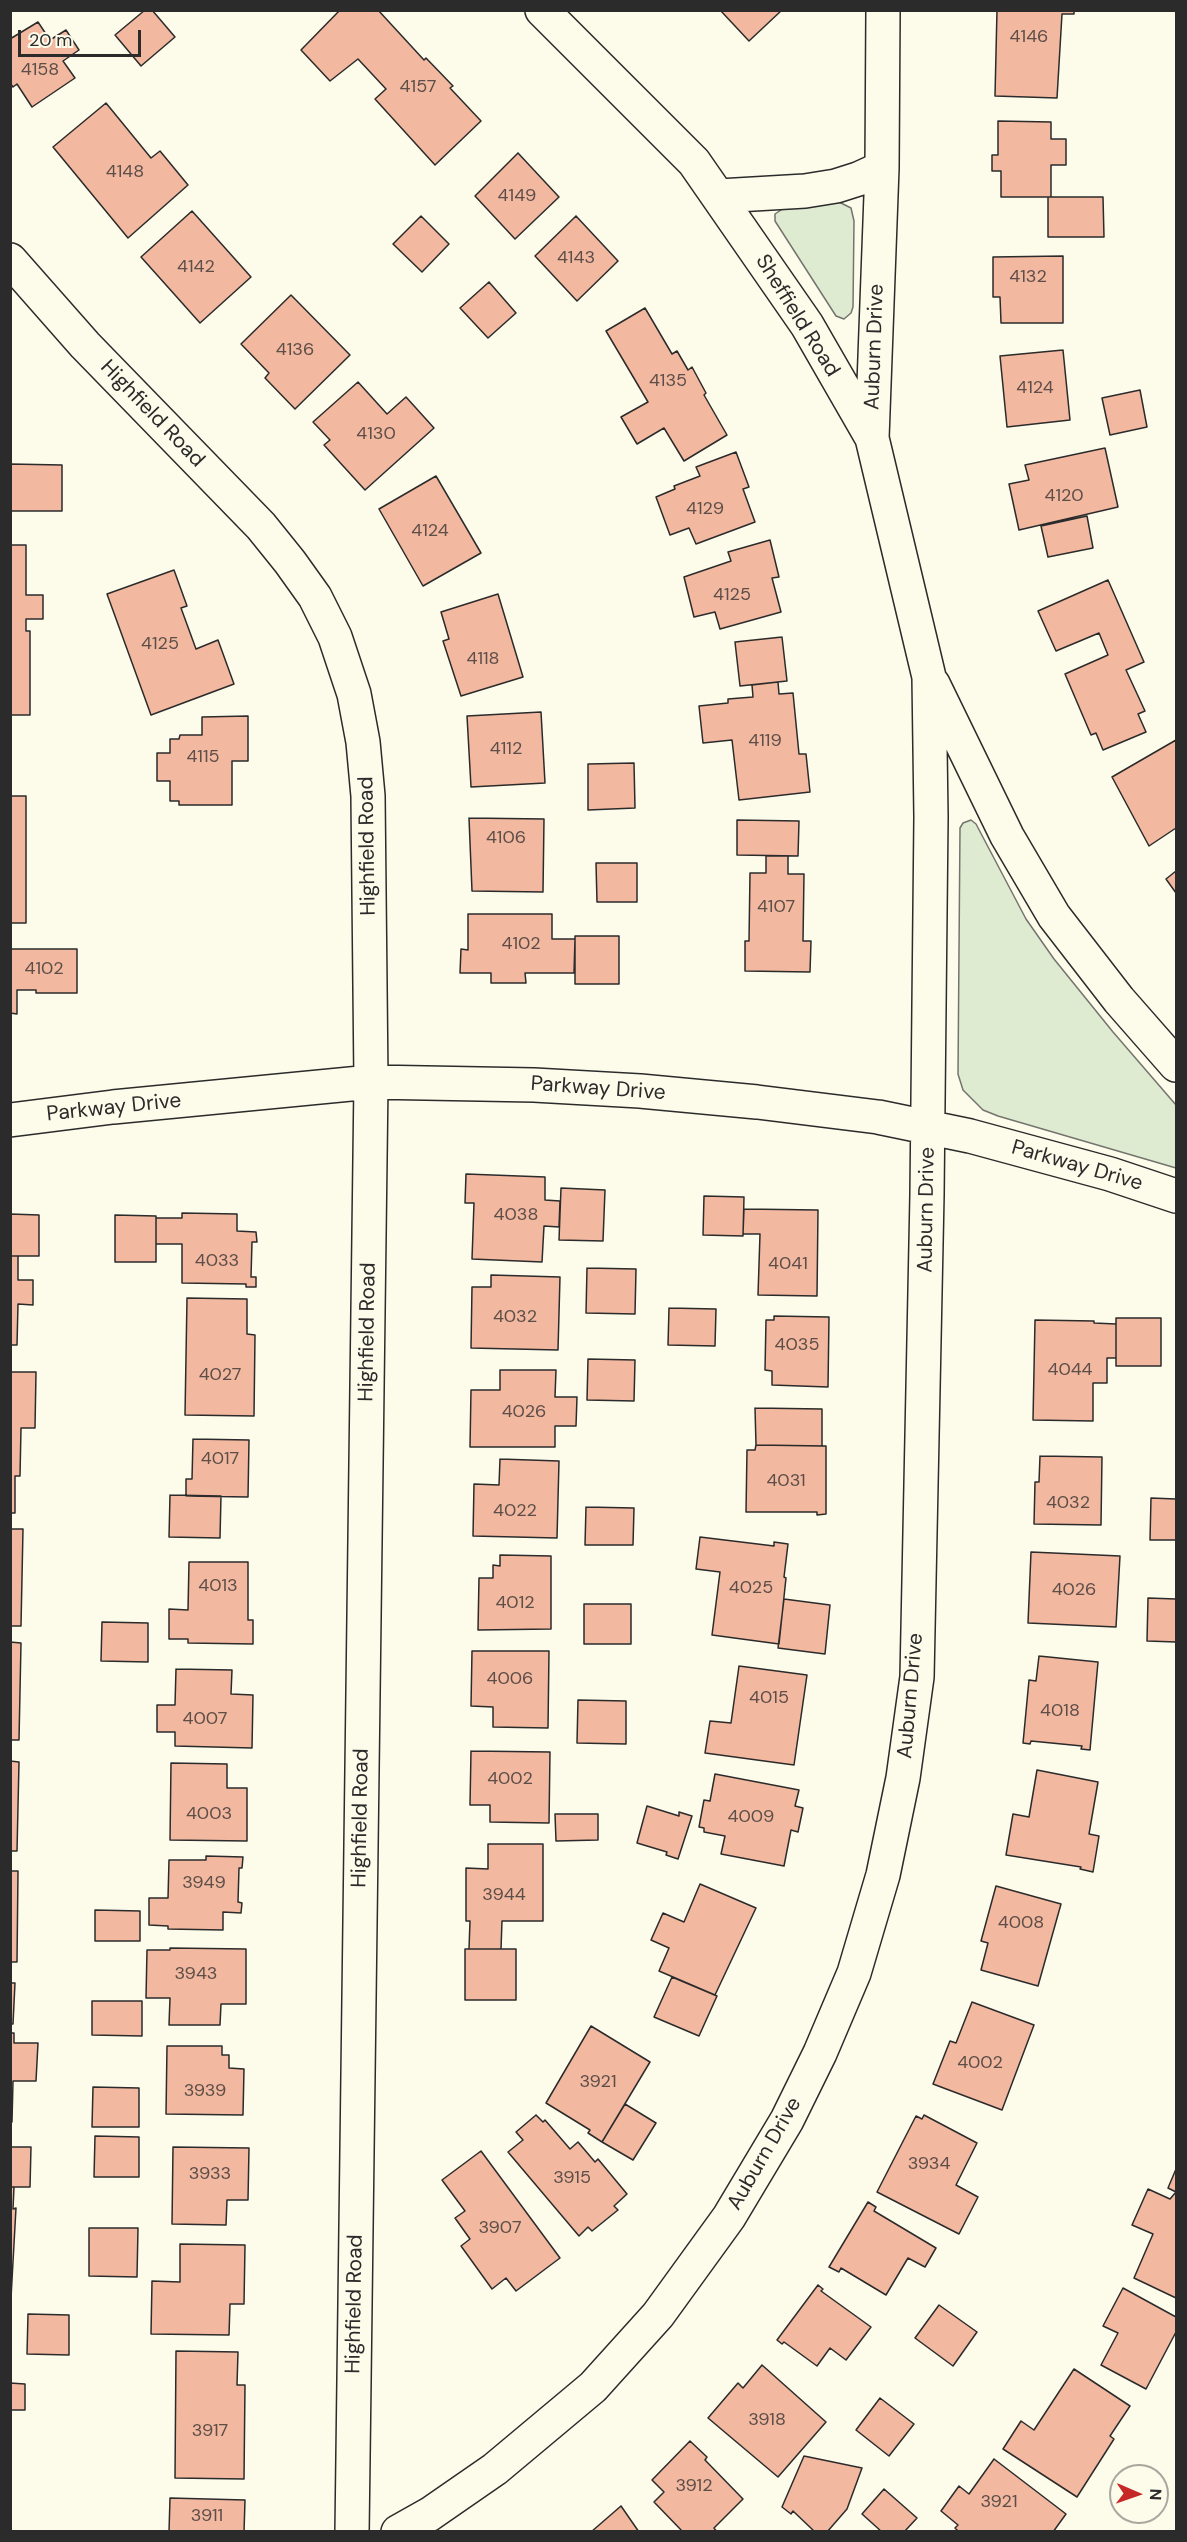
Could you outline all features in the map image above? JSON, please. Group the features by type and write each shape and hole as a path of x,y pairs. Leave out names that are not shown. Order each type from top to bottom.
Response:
{"street":[{"name":"Sheffield Road","path":"542,10 694,162 807,325 872,438"},
{"name":"Auburn Drive","path":"398,2532 430,2514 495,2469 593,2387 658,2314 729,2217 787,2120 820,2053 854,1973 883,1875 903,1778 917,1677 928,1128 931,818 929,677 872,438 882,168 883,10"},
{"path":"719,196 805,191 836,186 882,168"},
{"name":"Highfield Road","path":"10,260 85,345 261,526 315,597 335,637 354,694 363,742 368,796 371,1082 352,2532"},
{"name":"Auburn Drive","path":"929,677 1007,836 1054,916 1119,1000 1176,1065"},
{"name":"Parkway Drive","path":"10,1120 125,1106 371,1082 534,1084 640,1091 847,1112 970,1136 1110,1174 1176,1196"}],"green space":[{"path":"839,202 851,208 854,221 853,307 851,313 844,319 836,316 775,221 775,214 787,206"},
{"path":"971,820 976,824 1026,919 1054,959 1176,1105 1176,1168 998,1116 983,1110 963,1090 958,1074 960,828 963,823"}],"building":[{"path":"145,10 152,10 175,37 141,66 115,35"},
{"path":"340,10 378,10 424,60 426,58 453,86 450,88 481,121 435,165 375,99 386,89 358,59 330,81 301,50"},
{"path":"720,10 782,10 749,41"},
{"path":"997,10 1074,10 1074,14 1062,14 1057,98 995,96"},
{"path":"38,22 50,40 66,30 79,50 63,61 75,78 32,107 17,84 13,87 10,83 10,39"},
{"path":"106,103 151,158 160,151 188,185 128,238 53,147"},
{"path":"998,121 1051,122 1051,139 1066,139 1066,165 1051,165 1051,197 1001,197 1001,171 992,171 992,155 998,155"},
{"path":"518,153 559,197 515,239 475,196"},
{"path":"1048,197 1103,197 1104,237 1048,237"},
{"path":"192,211 251,277 200,323 141,257"},
{"path":"421,216 449,244 422,272 393,244"},
{"path":"576,216 618,261 577,301 535,256"},
{"path":"1063,256 1063,323 1001,323 1000,297 993,297 993,257"},
{"path":"489,282 516,313 488,338 460,308"},
{"path":"291,295 350,355 295,409 265,378 269,373 241,344"},
{"path":"645,308 672,354 677,351 688,370 692,367 706,393 704,395 727,435 684,461 664,428 637,444 621,417 648,402 606,331"},
{"path":"1063,350 1070,420 1007,427 1000,356"},
{"path":"358,382 387,414 406,397 434,428 365,490 324,445 330,440 313,422"},
{"path":"1140,390 1147,427 1110,435 1102,398"},
{"path":"1105,448 1118,507 1019,530 1009,484 1029,480 1025,465"},
{"path":"736,452 749,487 743,489 755,522 696,544 689,528 670,535 656,497 675,489 674,486 700,476 696,467"},
{"path":"10,464 62,465 62,511 10,511"},
{"path":"436,476 481,553 423,586 379,509"},
{"path":"1087,516 1093,548 1048,557 1041,526"},
{"path":"770,540 779,577 772,578 781,612 720,629 715,612 694,617 684,577 731,561 728,552"},
{"path":"10,545 26,545 26,595 43,595 43,619 26,619 26,631 30,631 30,715 10,715"},
{"path":"174,570 187,606 181,608 196,649 218,640 234,684 151,715 107,594"},
{"path":"1108,580 1144,662 1126,670 1145,711 1138,714 1146,732 1103,750 1096,733 1091,735 1065,674 1108,655 1099,633 1056,651 1038,611"},
{"path":"498,594 523,677 461,696 443,641 449,639 441,612"},
{"path":"782,637 787,681 740,686 735,642"},
{"path":"778,682 779,694 793,693 799,754 806,754 810,792 739,800 732,740 703,743 699,706 728,703 728,699 753,697 752,685"},
{"path":"541,712 545,783 471,787 467,716"},
{"path":"248,716 248,761 232,761 232,805 179,805 179,801 170,801 170,781 157,781 157,753 170,753 170,739 179,739 180,735 202,735 202,717"},
{"path":"1176,740 1176,828 1149,846 1112,777"},
{"path":"634,763 635,808 588,810 588,764"},
{"path":"10,796 26,796 26,923 10,923"},
{"path":"469,818 544,819 543,892 472,891"},
{"path":"737,820 799,821 798,856 737,855"},
{"path":"766,856 788,856 788,874 804,874 803,941 811,941 810,972 745,971 745,941 749,941 750,873 766,873"},
{"path":"596,863 637,863 637,902 597,902"},
{"path":"1176,871 1176,893 1166,879"},
{"path":"468,914 552,914 552,939 575,939 574,973 525,973 526,983 491,983 491,973 460,973 461,949 468,950"},
{"path":"575,936 619,936 619,984 575,984"},
{"path":"10,949 77,949 77,993 36,993 36,990 17,990 17,1014 10,1013"},
{"path":"466,1174 545,1177 545,1200 560,1201 559,1227 544,1226 542,1262 472,1259 474,1203 465,1203"},
{"path":"561,1188 605,1190 603,1241 559,1240"},
{"path":"704,1196 744,1197 743,1236 703,1235"},
{"path":"744,1209 818,1210 817,1296 758,1295 760,1234 743,1234"},
{"path":"182,1213 237,1214 237,1231 256,1232 257,1242 252,1242 251,1277 256,1277 256,1287 246,1287 246,1284 182,1283 182,1244 156,1244 156,1218 182,1218"},
{"path":"10,1214 39,1215 39,1256 10,1256"},
{"path":"115,1215 156,1216 156,1262 115,1262"},
{"path":"10,1256 18,1256 18,1280 33,1280 33,1305 18,1304 17,1345 10,1345"},
{"path":"587,1268 636,1269 635,1314 586,1313"},
{"path":"491,1275 560,1277 558,1350 471,1348 472,1287 491,1287"},
{"path":"187,1298 247,1299 247,1334 255,1335 254,1416 185,1415"},
{"path":"669,1308 716,1309 715,1346 668,1345"},
{"path":"774,1316 829,1317 828,1387 772,1385 772,1371 765,1370 766,1320 774,1320"},
{"path":"1116,1318 1161,1318 1161,1366 1116,1366"},
{"path":"1035,1320 1094,1321 1094,1323 1116,1324 1116,1358 1107,1358 1107,1383 1093,1383 1093,1421 1033,1420"},
{"path":"588,1359 635,1360 634,1401 587,1400"},
{"path":"500,1370 556,1370 555,1397 577,1397 576,1426 555,1426 555,1447 470,1447 471,1390 500,1390"},
{"path":"10,1372 36,1372 35,1428 21,1428 20,1476 15,1476 15,1513 10,1513"},
{"path":"755,1408 822,1409 822,1446 756,1445"},
{"path":"193,1439 249,1440 248,1497 186,1496 186,1479 192,1479"},
{"path":"756,1445 826,1446 826,1514 746,1512 747,1450 755,1450"},
{"path":"1040,1456 1102,1457 1101,1525 1034,1524 1035,1482 1039,1482"},
{"path":"500,1459 559,1461 557,1538 473,1536 474,1484 499,1485"},
{"path":"170,1495 221,1496 220,1538 169,1537"},
{"path":"1151,1498 1176,1499 1176,1540 1150,1540"},
{"path":"586,1507 634,1508 633,1545 585,1545"},
{"path":"10,1529 23,1529 21,1626 10,1626"},
{"path":"700,1537 774,1546 774,1542 788,1544 779,1644 712,1635 720,1572 696,1569"},
{"path":"1031,1552 1120,1556 1116,1627 1028,1623"},
{"path":"500,1555 551,1556 551,1629 478,1630 479,1578 493,1578 493,1565 500,1566"},
{"path":"189,1562 248,1562 248,1620 253,1620 253,1644 188,1643 188,1639 169,1639 169,1609 188,1610"},
{"path":"1148,1598 1176,1599 1176,1642 1147,1641"},
{"path":"784,1599 830,1605 825,1654 778,1648"},
{"path":"584,1604 631,1604 631,1644 584,1644"},
{"path":"102,1622 148,1623 148,1662 101,1661"},
{"path":"10,1642 21,1643 19,1740 10,1740"},
{"path":"472,1651 549,1651 548,1728 493,1727 493,1707 471,1706"},
{"path":"1039,1656 1098,1662 1090,1750 1081,1749 1082,1746 1031,1741 1030,1744 1023,1743 1029,1680 1036,1681"},
{"path":"739,1666 807,1675 794,1765 705,1753 710,1721 731,1723"},
{"path":"176,1669 232,1670 231,1694 253,1695 252,1748 175,1746 175,1732 157,1732 157,1705 175,1705"},
{"path":"578,1700 626,1701 626,1744 577,1743"},
{"path":"471,1751 550,1752 549,1823 490,1822 490,1805 470,1805"},
{"path":"10,1761 19,1762 17,1851 10,1851"},
{"path":"171,1763 227,1764 227,1788 247,1788 247,1841 170,1840"},
{"path":"1037,1770 1098,1782 1089,1834 1099,1836 1093,1872 1080,1869 1081,1867 1006,1855 1013,1814 1029,1817"},
{"path":"715,1774 799,1790 795,1806 803,1808 798,1832 791,1830 784,1866 721,1854 725,1836 704,1832 704,1828 699,1827 704,1800 710,1801"},
{"path":"647,1806 679,1816 679,1812 692,1816 678,1859 666,1855 667,1852 637,1843"},
{"path":"555,1814 598,1814 598,1840 556,1841"},
{"path":"488,1844 543,1844 543,1921 502,1921 501,1949 469,1949 470,1921 466,1921 466,1868 488,1869"},
{"path":"206,1856 243,1857 242,1868 239,1868 238,1902 242,1903 241,1913 223,1912 223,1930 168,1929 168,1926 149,1925 149,1898 168,1898 169,1860 206,1860"},
{"path":"10,1871 18,1871 17,1962 10,1962"},
{"path":"700,1884 756,1908 715,1995 659,1971 669,1948 651,1940 663,1913 684,1922"},
{"path":"996,1886 1061,1904 1038,1986 981,1970 988,1943 981,1941"},
{"path":"95,1910 140,1911 140,1941 95,1941"},
{"path":"170,1948 246,1949 246,2004 221,2004 220,2025 169,2025 170,1998 146,1998 147,1950 170,1950"},
{"path":"465,1949 516,1949 516,2000 465,2000"},
{"path":"672,1977 717,1996 699,2036 654,2017"},
{"path":"10,1983 15,1983 13,2024 10,2024"},
{"path":"92,2001 142,2001 142,2036 92,2035"},
{"path":"972,2002 1034,2025 1002,2110 933,2084 950,2041 956,2043"},
{"path":"591,2026 650,2062 602,2142 588,2133 590,2130 546,2103"},
{"path":"10,2033 14,2033 14,2043 38,2043 36,2081 13,2081 12,2122"},
{"path":"167,2046 222,2046 222,2055 229,2055 229,2068 244,2069 243,2115 166,2114"},
{"path":"93,2087 139,2088 139,2127 92,2127"},
{"path":"625,2104 656,2123 633,2160 602,2142"},
{"path":"536,2115 543,2122 545,2120 570,2149 578,2142 595,2162 598,2159 627,2194 614,2206 618,2210 592,2231 588,2227 579,2236 508,2152 523,2140 516,2132"},
{"path":"924,2115 977,2143 956,2185 978,2197 959,2234 877,2192 916,2116 922,2119"},
{"path":"95,2136 139,2137 139,2177 94,2177"},
{"path":"10,2147 31,2147 30,2187 10,2187"},
{"path":"173,2147 249,2148 248,2200 227,2200 226,2225 172,2224"},
{"path":"481,2151 560,2258 516,2291 506,2278 492,2289 461,2246 470,2239 455,2218 465,2211 442,2180"},
{"path":"1176,2169 1176,2192 1168,2188"},
{"path":"10,2187 14,2187 13,2209 16,2208 11,2298"},
{"path":"1148,2189 1170,2199 1176,2192 1176,2298 1134,2278 1153,2234 1132,2225"},
{"path":"868,2202 876,2207 874,2211 936,2248 925,2267 908,2258 886,2295 841,2268 839,2272 829,2267"},
{"path":"89,2228 138,2228 137,2277 89,2276"},
{"path":"180,2244 245,2245 244,2304 230,2304 229,2335 151,2334 152,2281 180,2282"},
{"path":"818,2285 823,2289 821,2291 871,2327 846,2360 830,2348 817,2366 784,2342 782,2344 777,2340"},
{"path":"1123,2288 1176,2317 1176,2332 1146,2389 1101,2365 1118,2333 1103,2326"},
{"path":"939,2305 977,2332 953,2366 915,2338"},
{"path":"28,2314 69,2315 69,2355 27,2354"},
{"path":"176,2351 238,2352 237,2385 245,2385 244,2479 175,2478"},
{"path":"762,2365 826,2422 778,2477 708,2418 738,2383 743,2388"},
{"path":"1074,2369 1130,2406 1110,2436 1114,2439 1077,2497 1003,2449 1021,2421 1034,2430"},
{"path":"10,2383 25,2384 25,2410 10,2410"},
{"path":"880,2398 914,2424 889,2456 856,2430"},
{"path":"690,2441 743,2499 714,2528 717,2532 683,2532 654,2502 664,2492 652,2480"},
{"path":"804,2456 862,2468 847,2509 827,2532 815,2532 793,2511 791,2514 782,2507"},
{"path":"994,2459 1066,2514 1053,2532 959,2532 955,2528 958,2525 941,2511 959,2486 969,2494"},
{"path":"884,2489 917,2518 904,2532 882,2532 862,2514"},
{"path":"170,2498 245,2500 244,2532 169,2532"},
{"path":"621,2506 639,2532 591,2532"}]}
